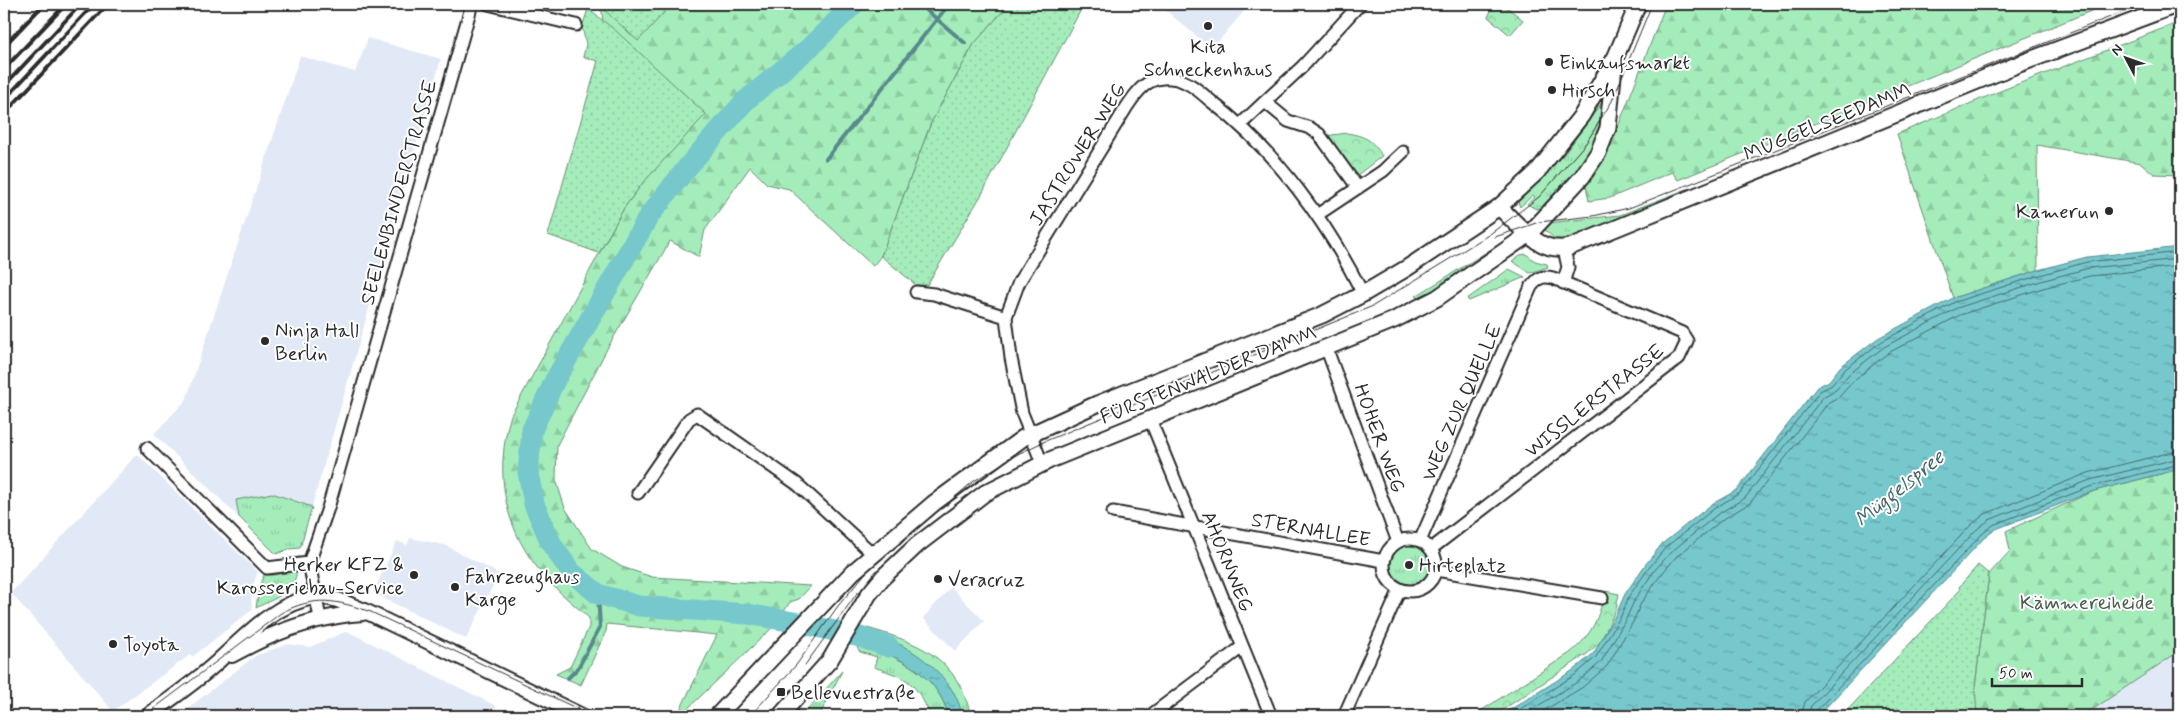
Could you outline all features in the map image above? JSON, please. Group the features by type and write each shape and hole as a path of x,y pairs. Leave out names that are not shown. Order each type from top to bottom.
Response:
{"main road":[{"name":"FÜRSTENWALDER DAMM","path":"717,716 853,572 970,474 1030,434 1322,315 1363,294 1500,207 1537,172 1558,148 1594,97 1616,56 1638,4"},
{"name":"MÜGGELSEEDAMM","path":"1564,249 1619,229 2010,68 2180,4"},
{"name":"FÜRSTENWALDER DAMM","path":"780,716 830,660 874,589 917,545 985,493 1042,463 1394,320 1437,298 1528,234 1582,177 1602,144 1610,115 1616,56"},
{"path":"1500,207 1528,234 1546,247 1564,249"}],"street":[{"name":"SEELENBINDERSTRASSE","path":"309,562 328,508 472,4"},
{"path":"488,4 576,26"},
{"path":"1240,124 1303,66 1360,4"},
{"name":"JASTROWER WEG","path":"1042,463 1024,419 1014,374 1006,317 1019,282 1142,85 1156,79 1182,80 1240,124 1317,215 1340,250 1363,294"},
{"path":"1265,102 1288,121 1310,128 1319,134 1358,188"},
{"path":"1317,215 1383,171 1403,152"},
{"path":"1564,249 1568,267 1564,283"},
{"name":"WISSLERSTRASSE","path":"1431,549 1679,358 1684,350 1687,341 1682,333 1675,328 1546,276 1538,280"},
{"name":"WEG ZUR QUELLE","path":"1420,541 1531,287 1538,280"},
{"path":"916,292 934,294 1006,317"},
{"name":"HOHER WEG","path":"1326,348 1398,542"},
{"path":"638,493 689,419 697,414 797,484 873,554"},
{"name":"AHORNWEG","path":"1150,419 1271,716"},
{"path":"147,448 266,568 309,562 320,618"},
{"name":"STERNALLEE","path":"1113,512 1384,562"},
{"path":"1409,539 1420,541 1431,549 1436,563 1436,570 1429,584 1422,588 1407,591 1400,589 1389,581 1384,562 1389,550 1398,542 1409,539"},
{"path":"1436,570 1602,598"},
{"path":"1344,716 1400,589"},
{"path":"148,716 214,665 236,643 278,611 297,601 316,597 339,601 368,613 582,716"},
{"path":"214,665 257,640 320,618 368,613"},
{"path":"1150,716 1242,647"}],"shaded area":[{"name":"Kita Schneckenhaus","path":"1158,4 1250,4 1212,49"},
{"path":"368,38 441,59 300,548 289,549 276,554 154,434 186,400 300,56 355,72"},
{"path":"137,454 258,572 251,590 252,610 192,657 190,655 113,711 11,593"},
{"path":"410,538 445,545 499,574 466,639 373,593 397,541 407,545"},
{"path":"951,587 984,621 955,651 923,618"},
{"path":"347,631 496,706 494,716 178,716 255,656 288,644 310,647"},
{"path":"2175,654 2180,660 2180,716 2083,716"}],"green space":[{"path":"601,4 1009,4 974,44 931,123 881,256 873,266 789,189 767,184 750,167 705,230 699,257 670,241 608,347 557,445 556,480 565,508 592,549 622,567 652,577 811,586 799,599 790,602 775,625 680,716 677,716 717,635 607,624 606,631 581,685 556,674 570,667 589,627 589,618 547,579 532,561 512,522 506,502 503,481 503,459 511,415 624,208 642,184 581,128 601,50 604,30"},
{"path":"601,4 672,4 638,41 600,6"},
{"path":"1009,4 1084,4 982,194 927,285 916,285 881,256 931,123 974,44"},
{"path":"1494,4 1503,4 1523,20 1510,35 1488,17"},
{"path":"1666,4 2108,4 1678,180 1672,172 1610,198 1589,201 1586,186 1614,137"},
{"path":"588,9 615,30 706,114 642,184 624,208 599,253 548,235 598,61 583,57 586,44 582,27"},
{"path":"2180,22 2180,175 2154,174 2141,163 2037,145 2038,270 1953,298 1897,134 2005,89"},
{"path":"1606,97 1603,134 1591,157 1549,207 1536,209 1527,204 1535,197 1533,195 1520,207 1518,202 1565,153"},
{"path":"1347,133 1368,140 1382,156 1356,176 1325,136"},
{"path":"1687,189 1695,190 1625,220 1586,234 1555,239 1545,230 1548,223 1620,215"},
{"path":"1493,248 1455,279 1419,301 1416,296"},
{"path":"1526,254 1535,261 1547,264 1548,267 1530,273 1512,261 1520,255"},
{"path":"1509,269 1525,277 1469,301 1467,299"},
{"name":"Kämmereiheide","path":"2180,469 2180,660 2175,654 2083,716 1976,716 1975,687 1989,574 2010,551 2006,531 2094,491"},
{"path":"272,493 312,507 300,548 289,549 276,554 239,517 236,500"},
{"path":"1414,545 1421,548 1427,554 1430,565 1429,573 1421,582 1414,585 1406,585 1399,582 1391,573 1390,561 1393,554 1402,546"},
{"path":"1978,565 1989,574 1975,686 1977,716 1842,716 1960,590 1959,587"},
{"path":"297,569 293,584 283,594 256,608 259,587 264,575 274,575"},
{"path":"1605,591 1619,594 1616,609 1601,641 1587,654 1493,716 1473,716 1578,646 1594,625"},
{"path":"867,628 920,647 946,666 965,696 971,716 962,716 961,712 901,646 864,633"},
{"path":"860,642 902,661 925,677 943,700 949,716 931,716 915,688 896,675 874,667 877,657 860,652 857,648"},
{"path":"842,671 819,716 802,716"}],"water":[{"name":"Müggelspree","path":"2180,247 2180,469 2094,491 1996,529 1984,538 1818,716 1500,716 1572,671 1593,654 1625,594 1662,544 1712,504 1737,490 1817,387 1829,381 1840,367 1878,338 1953,298 2038,270 2087,257"},
{"path":"864,633 901,645 931,665 948,684 959,705 962,716 949,716 943,700 935,688 914,669 902,661 860,642"}],"waterway":[{"path":"854,4 809,48 745,101 690,164 649,216 555,380 532,430 528,472 534,504 552,545 571,572 598,594 639,606 747,614 800,623 860,637 889,647"},
{"path":"919,4 965,43"},
{"path":"826,159 949,4"},
{"path":"567,679 578,668 600,627 598,594"}],"tram line":[{"path":"750,716 797,664 838,606 869,569 974,481 1018,454 1043,442 1373,306 1490,234 1539,197 1586,143 1612,101 1652,4"},
{"path":"1495,237 1539,222 1593,216 1629,208 2143,4"},
{"path":"805,665 858,592"},
{"path":"144,716 281,613 304,604 326,601 371,612 593,716"}],"railway":[{"path":"4,46 44,4"},
{"path":"4,69 66,4"},
{"path":"4,86 81,4"},
{"path":"4,100 94,4"},
{"path":"4,114 108,4"}],"place":[{"name":"Kita Schneckenhaus","path":"1208,26"},
{"name":"Einkaufsmarkt","path":"1549,62"},
{"name":"Hirsch","path":"1552,90"},
{"name":"Kamerun","path":"2109,211"},
{"name":"Ninja Hall Berlin","path":"265,341"},
{"name":"Hirteplatz","path":"1409,565"},
{"name":"Herker KFZ & Karosseriebau-Service","path":"414,575"},
{"name":"Veracruz","path":"938,579"},
{"name":"Fahrzeughaus Karge","path":"455,587"},
{"name":"Toyota","path":"113,644"},
{"name":"Bellevuestraße","path":"781,692"}]}
